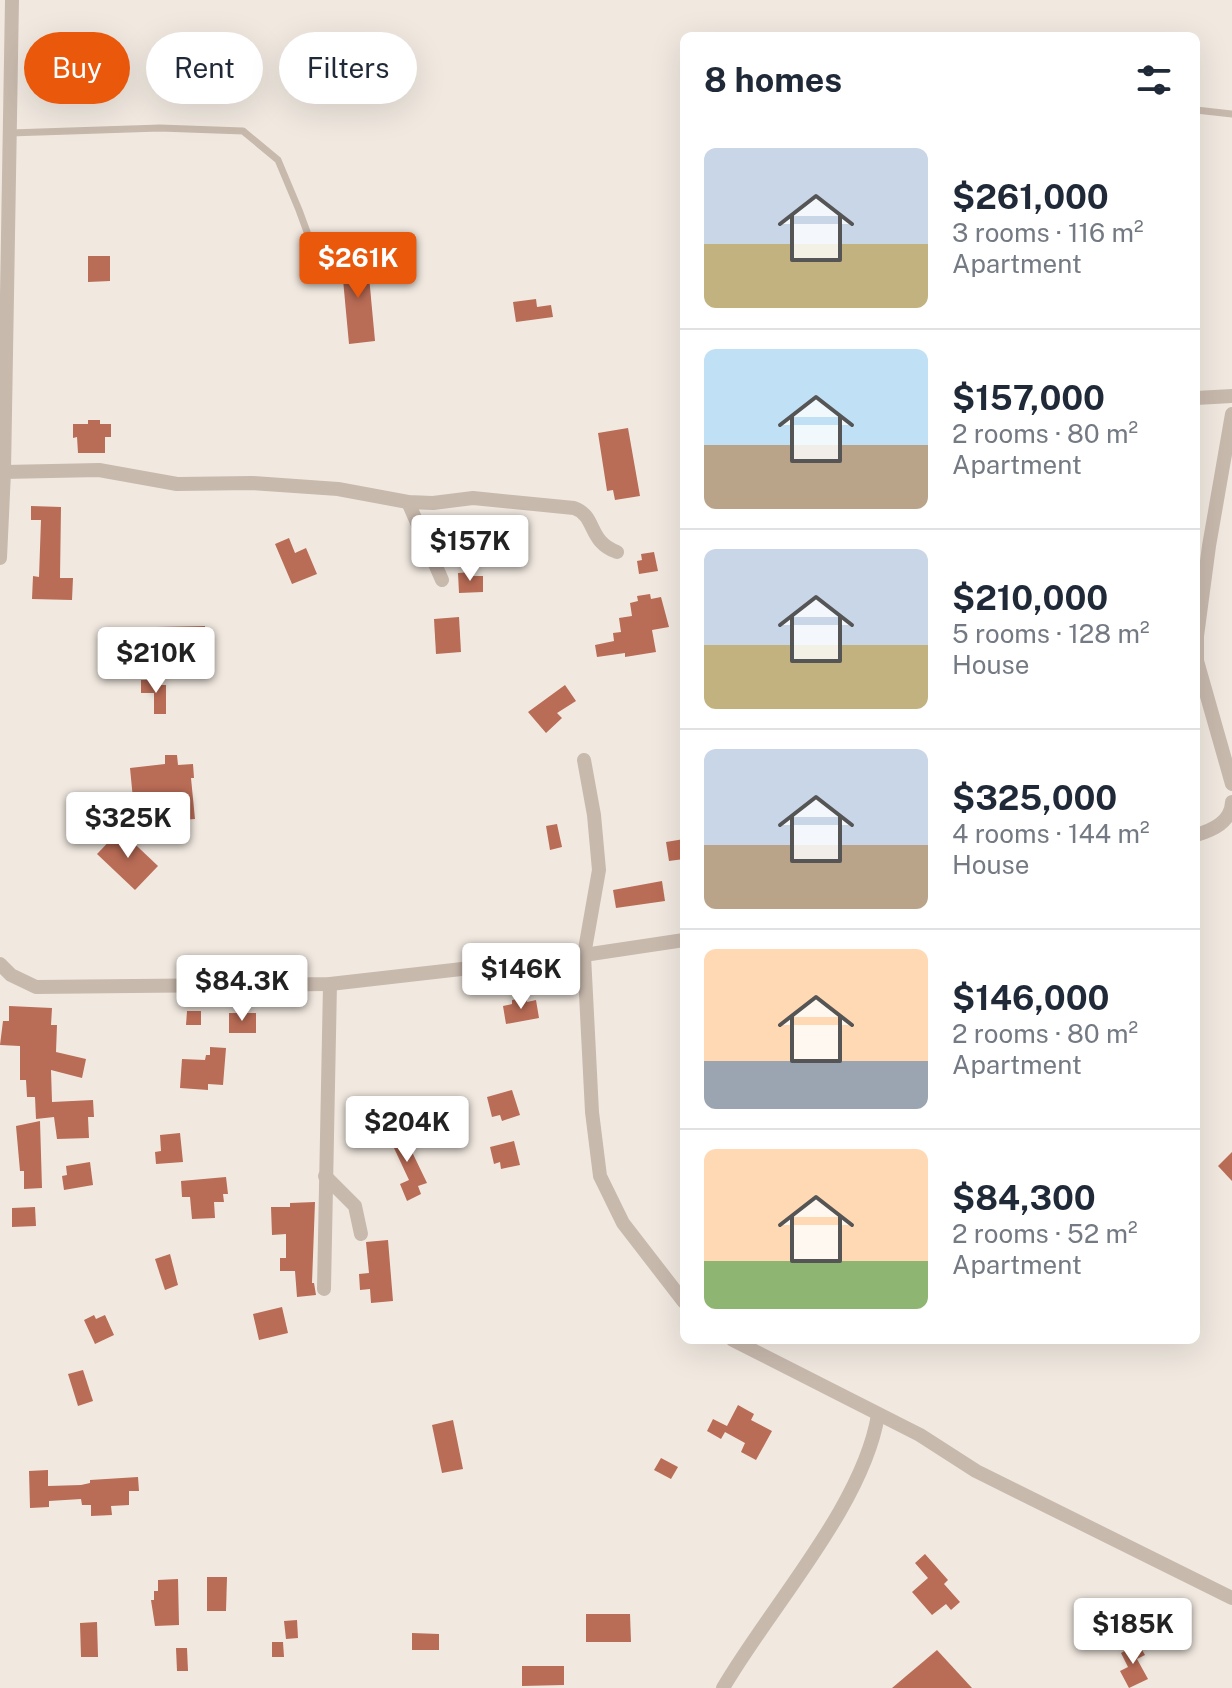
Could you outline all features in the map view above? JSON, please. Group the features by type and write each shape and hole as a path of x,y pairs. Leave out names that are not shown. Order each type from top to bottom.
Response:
{"street":[{"path":"0,558 12,0"},
{"path":"1200,398 1232,396"},
{"path":"1200,614 1232,414"},
{"path":"4,472 99,470 177,484 252,483 324,488 408,502 433,503 473,498 574,508 587,517 597,540 605,548 617,552"},
{"path":"408,502 442,580"},
{"path":"1200,672 1232,784"},
{"path":"584,760 594,815 599,870 584,955 586,1040 600,1176 623,1223 680,1297"},
{"path":"1200,833 1220,825 1232,811 1232,802"},
{"path":"0,964 11,975 36,987 330,984 584,955 680,941"},
{"path":"324,1289 330,984"},
{"path":"325,1176 355,1206 361,1234"},
{"path":"741,1344 920,1435 976,1471 1232,1598"},
{"path":"723,1688 845,1499 868,1455 878,1415"}],"lane":[{"path":"1200,110 1232,114"},
{"path":"10,133 160,128 243,131 278,160 318,262"}],"building":[{"path":"367,255 375,341 349,344 341,258"},
{"path":"88,256 110,256 110,281 88,282"},
{"path":"536,299 537,307 551,305 553,317 516,322 513,302"},
{"path":"88,420 111,424 111,437 105,437 105,453 78,453 73,424 88,424"},
{"path":"628,428 640,496 615,500 613,490 607,491 598,433"},
{"path":"31,506 61,507 60,578 73,578 72,600 32,599 33,576 39,577 41,520 31,520"},
{"path":"289,538 295,553 306,548 317,574 292,584 275,544"},
{"path":"654,552 658,571 639,574 637,561 642,560 641,554"},
{"path":"472,572 473,576 483,576 483,592 459,593 458,573"},
{"path":"650,594 651,599 661,597 669,627 652,630 656,652 597,657 595,645 614,641 613,633 621,632 619,618 632,616 630,603 638,601 637,596"},
{"path":"459,617 461,652 436,654 434,619"},
{"path":"205,626 205,629 210,629 210,652 156,655 156,652 150,652 150,630 156,627"},
{"path":"141,680 156,680 156,685 166,685 166,714 154,714 154,693 141,693"},
{"path":"565,685 576,701 557,713 562,718 546,733 528,712"},
{"path":"165,755 177,755 178,765 193,764 194,778 191,778 195,819 181,820 179,795 133,799 130,768 165,764"},
{"path":"557,824 562,847 550,850 546,826"},
{"path":"120,830 158,866 135,890 97,854"},
{"path":"680,840 680,860 669,861 666,842"},
{"path":"662,881 665,901 616,908 613,890"},
{"path":"526,997 527,1002 536,1000 539,1018 506,1024 503,1006"},
{"path":"9,1006 52,1008 51,1025 57,1025 56,1052 86,1059 82,1078 51,1070 52,1102 93,1100 94,1117 88,1117 89,1138 57,1139 54,1117 36,1119 35,1097 27,1097 26,1080 20,1080 20,1046 0,1045 3,1021 9,1021"},
{"path":"187,1011 201,1011 201,1025 186,1025"},
{"path":"229,1013 256,1013 256,1033 229,1033"},
{"path":"210,1047 226,1048 223,1085 208,1084 208,1090 180,1088 182,1059 205,1060 206,1055 210,1055"},
{"path":"512,1090 520,1115 502,1121 500,1115 492,1117 487,1097"},
{"path":"40,1121 42,1188 24,1189 16,1126"},
{"path":"399,1125 427,1183 418,1186 421,1194 407,1201 400,1184 409,1180 386,1131"},
{"path":"180,1133 183,1162 156,1164 155,1152 161,1151 160,1135"},
{"path":"514,1141 520,1165 501,1169 500,1162 494,1164 490,1147"},
{"path":"1232,1152 1232,1181 1218,1166"},
{"path":"90,1162 93,1185 64,1190 62,1176 67,1175 66,1166"},
{"path":"226,1177 228,1194 223,1194 224,1202 214,1202 215,1218 192,1219 190,1197 182,1197 181,1181"},
{"path":"315,1202 312,1283 316,1295 297,1297 295,1271 280,1271 280,1258 286,1258 286,1234 272,1235 271,1207"},
{"path":"35,1207 36,1226 12,1227 12,1208"},
{"path":"388,1240 393,1301 371,1303 370,1289 360,1290 359,1274 369,1273 366,1242"},
{"path":"170,1254 178,1285 165,1290 155,1259"},
{"path":"282,1307 288,1333 259,1340 253,1314"},
{"path":"94,1315 96,1319 105,1315 114,1335 95,1344 84,1320"},
{"path":"83,1370 93,1401 78,1406 68,1374"},
{"path":"738,1405 754,1414 751,1420 772,1431 756,1460 741,1452 745,1443 725,1432 721,1439 707,1431 713,1419 727,1426"},
{"path":"453,1420 463,1469 442,1473 432,1425"},
{"path":"661,1458 678,1467 671,1479 654,1470"},
{"path":"48,1470 48,1486 138,1477 139,1491 129,1491 129,1505 111,1506 112,1515 91,1516 91,1505 82,1505 81,1499 49,1501 49,1507 30,1508 29,1471"},
{"path":"925,1554 948,1580 944,1584 960,1602 951,1610 946,1604 932,1615 912,1592 928,1578 915,1563"},
{"path":"207,1577 227,1577 226,1611 207,1611"},
{"path":"178,1579 179,1625 155,1626 151,1600 154,1600 154,1591 158,1591 158,1580"},
{"path":"586,1614 630,1614 631,1642 586,1642"},
{"path":"297,1620 298,1638 286,1639 284,1621"},
{"path":"97,1622 98,1657 81,1657 80,1623"},
{"path":"412,1633 439,1634 439,1650 412,1650"},
{"path":"272,1642 283,1642 284,1657 272,1657"},
{"path":"1138,1643 1145,1655 1137,1659 1148,1679 1129,1688 1120,1671 1128,1667 1121,1653"},
{"path":"176,1648 187,1648 188,1671 177,1671"},
{"path":"937,1650 972,1688 892,1688"},
{"path":"522,1666 564,1666 564,1685 522,1686"}]}
